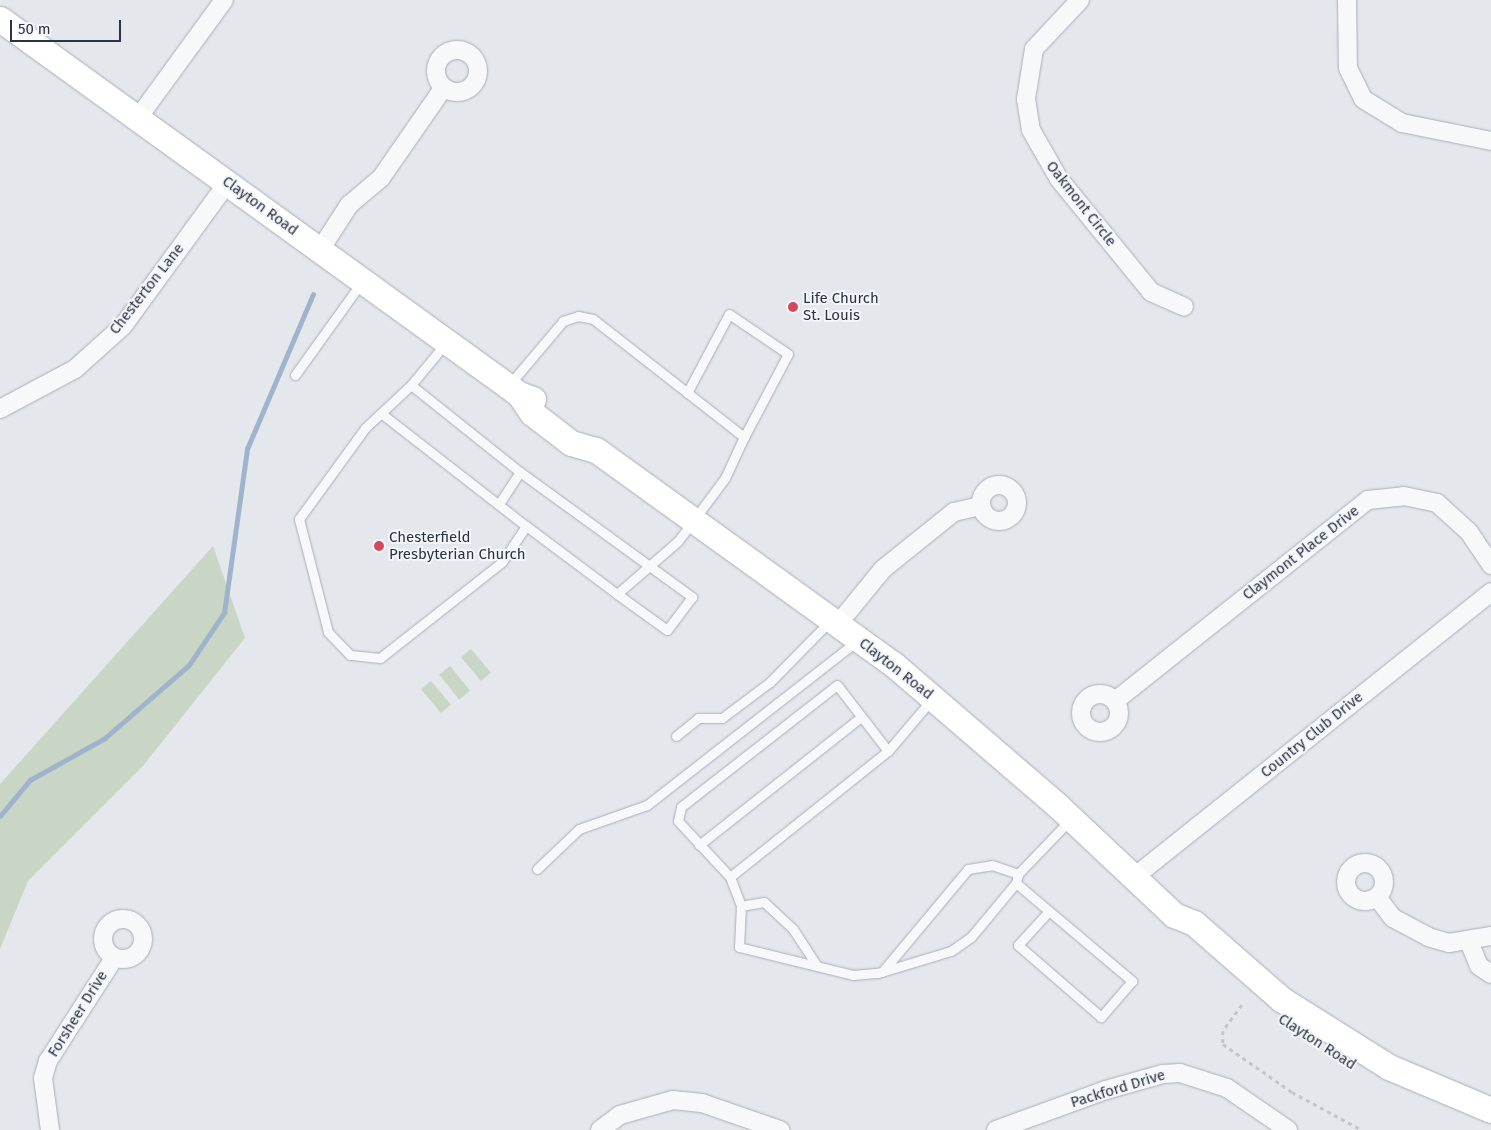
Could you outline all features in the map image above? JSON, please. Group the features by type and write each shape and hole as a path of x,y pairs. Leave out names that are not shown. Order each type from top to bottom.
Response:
{"main road":[{"name":"Clayton Road","path":"0,19 228,182 513,390 541,401 583,431 596,450 859,639 934,697 1071,819 1174,915 1190,941 1309,1039 1424,1101 1491,1121"},
{"name":"Clayton Road","path":"1174,915 1194,923 1281,1000 1363,1053 1491,1110"}],"street":[{"path":"138,118 224,0"},
{"name":"Oakmont Circle","path":"1080,0 1034,49 1026,99 1031,130 1059,179 1151,292 1184,307"},
{"path":"1347,0 1348,68 1363,99 1402,123 1491,141"},
{"path":"320,250 349,205 381,178 442,90"},
{"name":"Chesterton Lane","path":"0,409 75,368 123,326 228,182"},
{"name":"Claymont Place Drive","path":"1115,700 1368,500 1404,496 1437,503 1469,532 1491,565"},
{"path":"835,622 883,569 954,512 981,506"},
{"name":"Country Club Drive","path":"1133,878 1491,592"},
{"path":"1377,897 1392,918 1414,931 1449,943 1469,942 1491,936"},
{"path":"1469,942 1480,966 1491,974"},
{"name":"Forsheer Drive","path":"50,1130 43,1078 48,1061 114,958"},
{"name":"Packford Drive","path":"996,1130 1106,1090 1163,1074 1180,1073 1227,1088 1288,1130"},
{"path":"600,1130 620,1115 673,1100 702,1103 780,1130"}],"lane":[{"path":"295,375 363,280"},
{"path":"616,594 678,541 725,478 744,437 788,354 729,314 687,393"},
{"path":"513,390 558,326 578,316 593,319 744,437"},
{"path":"447,342 411,386 366,428 299,519 328,632 350,655 380,658 502,562 526,526"},
{"path":"382,414 526,526 667,630 692,597 651,565 520,472 411,386"},
{"path":"499,504 520,472"},
{"path":"676,736 698,718 722,718 770,682 835,622"},
{"path":"537,869 579,829 647,805 859,639"},
{"path":"888,751 837,685 681,807 678,821 730,877 741,906 739,947 853,975 882,972 951,952 971,937 1017,879 1071,819"},
{"path":"730,877 888,751 934,697"},
{"path":"699,845 861,717"},
{"path":"882,972 968,868 992,865 1017,879 1049,911 1132,981 1101,1017 1018,945 1049,911"},
{"path":"741,906 764,902 793,929 817,966"}],"path":[{"path":"1242,1005 1223,1030 1223,1044 1292,1092 1362,1130"}],"green space":[{"path":"213,546 245,638 142,767 28,881 0,949 0,784"},
{"path":"471,649 491,673 481,681 461,657"},
{"path":"450,666 470,691 459,700 439,675"},
{"path":"431,681 451,705 441,713 421,689"}],"waterway":[{"path":"0,816 30,780 105,738 189,665 224,613 247,449 313,294"}],"place":[{"name":"Life Church St. Louis","path":"793,307"},
{"name":"Chesterfield Presbyterian Church","path":"379,546"}]}
